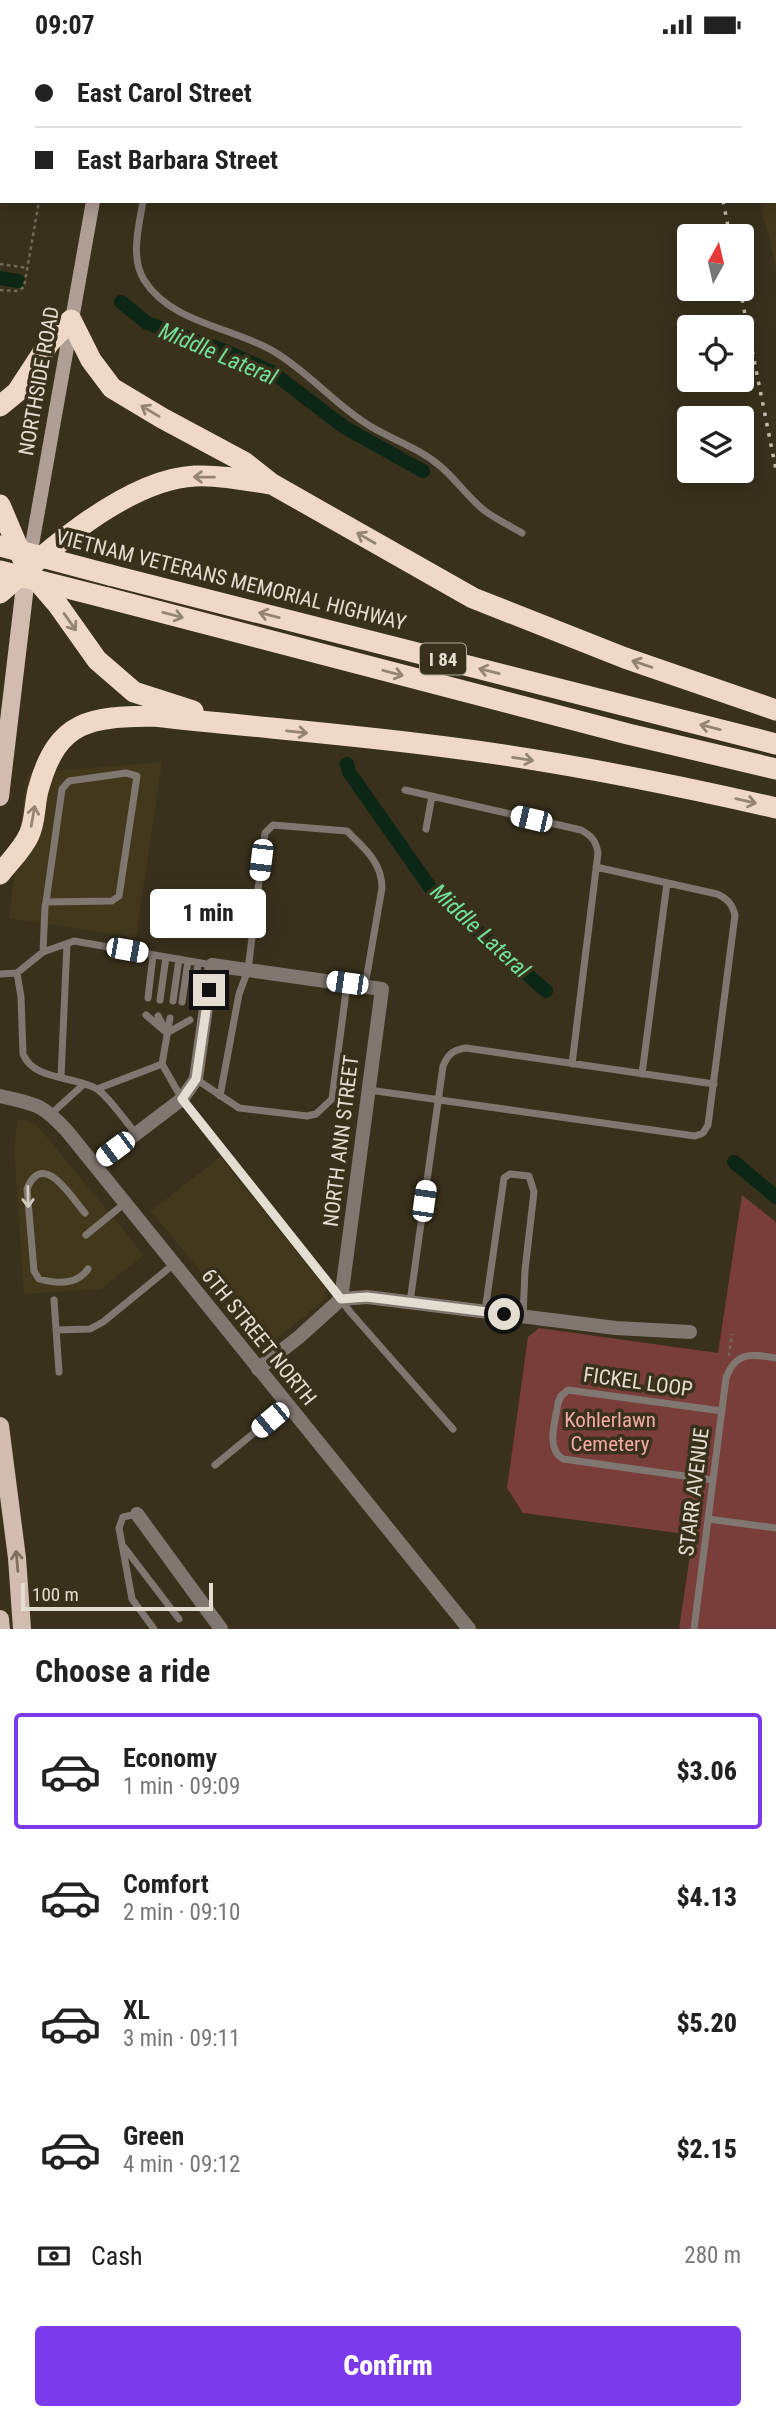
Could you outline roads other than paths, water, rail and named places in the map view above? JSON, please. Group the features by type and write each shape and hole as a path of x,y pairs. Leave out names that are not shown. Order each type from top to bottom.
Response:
{"highway":[{"path":"0,406 17,392 49,343 71,320 91,360 111,388 244,462 272,484 473,599 625,658 776,710"},
{"path":"0,593 27,569 118,501 166,481 193,476 272,484"},
{"path":"0,505 27,569 58,605 97,660 134,692 178,707 263,728"},
{"name":"VIETNAM VETERANS MEMORIAL HIGHWAY","path":"0,546 776,744"},
{"name":"I 84","path":"0,571 628,734 776,769"},
{"path":"0,874 30,834 38,789 46,766 60,740 85,722 112,716 154,716 446,747 526,759 712,794 776,809"}],"main road":[{"name":"NORTHSIDE ROAD","path":"27,569 93,203"},
{"path":"0,797 27,569"},
{"path":"0,1426 17,1558 22,1629"},
{"path":"0,1619 1,1629"}],"street":[{"path":"94,1165 182,1099 196,1079 205,964 365,986"},
{"name":"NORTH ANN STREET","path":"341,1299 382,989 365,986"},
{"name":"6TH STREET NORTH","path":"0,1096 34,1103 51,1114 470,1629"},
{"path":"258,1369 341,1299 367,1297 616,1328 690,1332"},
{"path":"137,1514 214,1626"}],"lane":[{"path":"143,203 137,237 137,262 143,278 155,293 170,306 195,319 272,350 306,373 369,426 439,465 485,510 522,533"},
{"path":"43,952 46,902 62,789 69,781 126,773 137,776 119,896 112,901 46,902"},
{"path":"405,790 581,831 591,836 596,843 596,867 572,1063"},
{"path":"426,829 432,796"},
{"path":"220,1096 239,995 248,970 265,832 273,825 347,831 375,860 382,875 382,888 365,986"},
{"path":"369,1090 695,1136 703,1133 708,1125 714,1084 735,915 733,906 725,897 596,867"},
{"path":"642,1074 667,883"},
{"path":"0,974 17,973 43,952 74,941 205,964 193,1003"},
{"path":"61,1077 67,944"},
{"path":"148,998 153,955"},
{"path":"160,1000 166,957"},
{"path":"173,1001 179,959"},
{"path":"182,1002 188,961"},
{"path":"17,973 21,997 23,1054 26,1062 35,1069 97,1089 135,1134"},
{"path":"196,1079 239,1108 307,1116 316,1114 332,1099 347,983"},
{"path":"146,1015 167,1033"},
{"path":"158,1016 167,1033"},
{"path":"170,1018 162,1064 182,1099 341,1299 453,1429"},
{"path":"167,1033 180,1019"},
{"path":"167,1033 190,1020"},
{"path":"410,1302 443,1066 447,1056 455,1050 466,1048 714,1084"},
{"path":"97,1089 162,1064"},
{"path":"51,1114 84,1084"},
{"path":"85,1213 55,1177 46,1173 30,1179 27,1189 34,1271 39,1279 50,1282 73,1281 82,1277 88,1269"},
{"path":"485,1311 504,1178 510,1174 529,1176 534,1192 523,1316"},
{"path":"86,1235 125,1203"},
{"path":"56,1330 90,1329 103,1322 174,1264"},
{"path":"54,1300 58,1372"},
{"name":"STARR AVENUE","path":"694,1629 726,1378 741,1357 776,1357"},
{"name":"FICKEL LOOP","path":"713,1480 563,1459 556,1454 553,1443 558,1402 568,1390 722,1411"},
{"path":"215,1465 288,1405"},
{"path":"137,1514 123,1517 119,1528 132,1599 153,1629"},
{"path":"708,1519 776,1528"},
{"path":"123,1547 179,1619"}],"waterway":[{"name":"Middle Lateral","path":"0,278 18,281"},
{"name":"Middle Lateral","path":"121,302 147,323 223,350 272,372 344,427 423,471"},
{"name":"Middle Lateral","path":"347,764 349,772 434,893 546,991"},
{"name":"Middle Lateral","path":"734,1162 776,1197"}],"railway":[{"path":"723,203 728,224"},
{"path":"742,301 776,470"}],"park label":[{"name":"Kohlerlawn Cemetery","path":"610,1432"}]}
